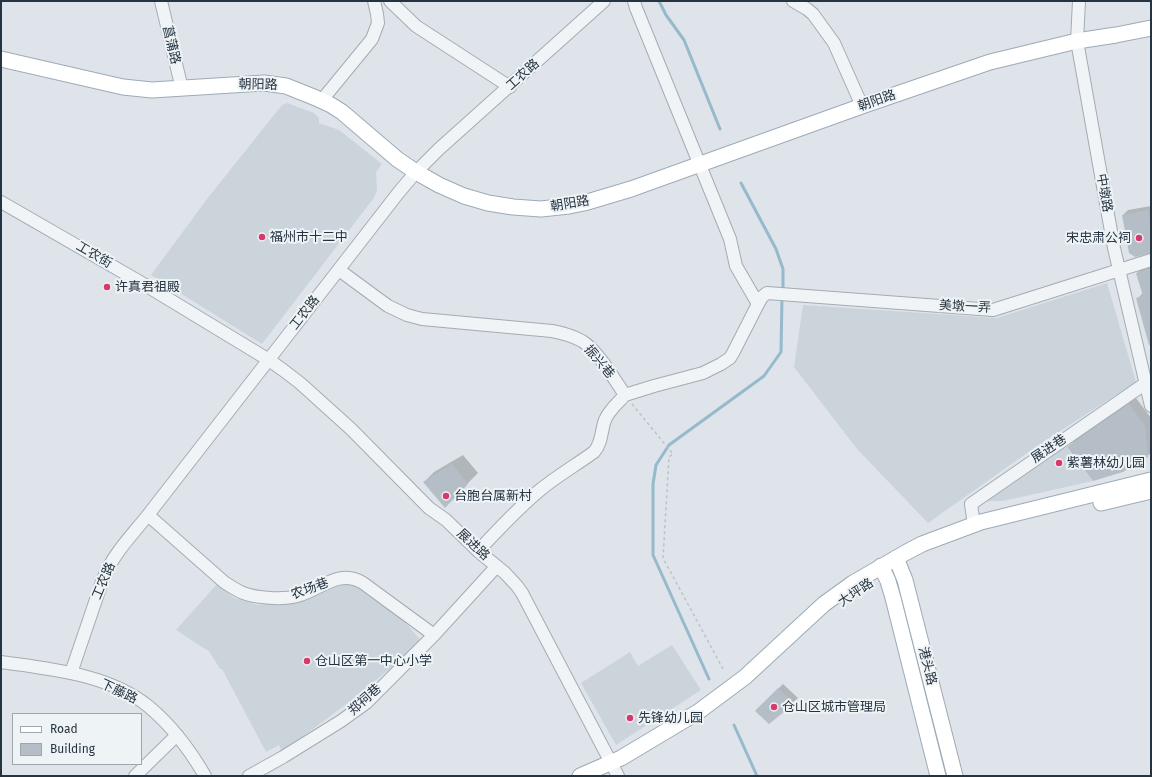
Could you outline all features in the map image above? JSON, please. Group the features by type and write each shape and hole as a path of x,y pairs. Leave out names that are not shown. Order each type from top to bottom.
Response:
{"main road":[{"name":"朝阳路","path":"1,59 123,87 152,90 272,83 286,86 331,104 397,159 439,185 470,198 501,206 540,209 569,206 631,189 862,106 990,62 1077,41 1151,28"},
{"path":"898,561 922,544 974,525 1151,480"},
{"name":"大坪路","path":"580,776 612,771 683,722 713,707 736,690 835,607 883,570 898,561 976,534 1151,491"},
{"name":"港头路","path":"898,561 908,591 955,776"},
{"name":"港头路","path":"883,570 893,598 938,776"}],"street":[{"name":"菖蒲路","path":"161,1 182,89"},
{"path":"322,100 372,39 377,28 378,19 374,1"},
{"path":"390,1 416,26 510,87"},
{"name":"工农路","path":"70,673 106,570 115,555 148,515 338,270 416,172 439,149 510,87 604,1"},
{"path":"478,551 539,490 598,448 606,419 612,409 625,395 703,373 730,358 758,304 736,266 730,239 634,1"},
{"path":"793,1 813,14 834,43 862,106"},
{"name":"中墩路","path":"1079,1 1077,41 1114,248 1151,406"},
{"name":"工农街","path":"1,202 147,286 269,360"},
{"name":"美墩一弄","path":"758,304 764,295 767,293 774,293 993,310 1151,260"},
{"name":"振兴巷","path":"338,270 388,306 407,315 422,319 552,331 570,336 583,342 593,351 625,395"},
{"name":"展进路","path":"269,360 300,383 351,428 429,508 446,520 478,551 510,578 522,593 612,771"},
{"name":"展进巷","path":"974,525 971,504 1146,383"},
{"name":"农场巷","path":"148,515 224,582 244,594 285,598 292,597 336,579 353,578 363,583 434,635"},
{"name":"郑祠巷","path":"249,776 351,714 366,703 434,635 496,567"},
{"name":"下藤路","path":"1,662 70,673 112,686 129,694 156,713 176,735 205,776"},
{"path":"135,776 176,735"}],"path":[{"path":"625,395 673,454 669,457 663,558 723,669"}],"shaded area":[{"name":"福州市十二中","path":"287,103 314,113 319,118 319,123 339,130 382,164 376,172 377,191 373,199 262,344 151,275 207,199 282,105"},
{"path":"1107,283 1136,382 1037,446 928,523 857,449 794,367 803,305 997,318"},
{"name":"紫薯林幼儿园","path":"1065,445 1093,481 1003,501 984,501"},
{"name":"仓山区第一中心小学","path":"337,582 354,583 400,616 422,642 352,700 282,752 279,745 266,752 222,669 220,669 209,651 176,630 217,584 234,598 257,605 304,600"},
{"name":"先锋幼儿园","path":"672,645 701,690 616,745 581,683 630,652 638,666"}],"building":[{"name":"宋忠肃公祠","path":"1148,210 1151,224 1151,253 1135,257 1129,253 1122,215"},
{"path":"1151,268 1151,345 1149,345 1136,298 1143,296 1136,273"},
{"path":"1129,404 1145,426 1148,457 1123,472 1093,481 1067,447"},
{"name":"台胞台属新村","path":"452,464 468,484 445,508 423,482"},
{"name":"仓山区城市管理局","path":"778,688 794,704 769,724 755,711"}],"waterway":[{"path":"659,1 666,15 684,40 720,129"},
{"path":"741,183 776,249 783,269 783,291"},
{"path":"709,679 653,555 653,484 656,465 669,445 764,376 781,352 782,297"},
{"path":"734,725 757,776"}],"place":[{"name":"福州市十二中","path":"262,237"},
{"name":"宋忠肃公祠","path":"1139,238"},
{"name":"许真君祖殿","path":"107,287"},
{"name":"紫薯林幼儿园","path":"1059,463"},
{"name":"台胞台属新村","path":"446,496"},
{"name":"仓山区第一中心小学","path":"307,661"},
{"name":"仓山区城市管理局","path":"774,707"},
{"name":"先锋幼儿园","path":"630,718"}]}
